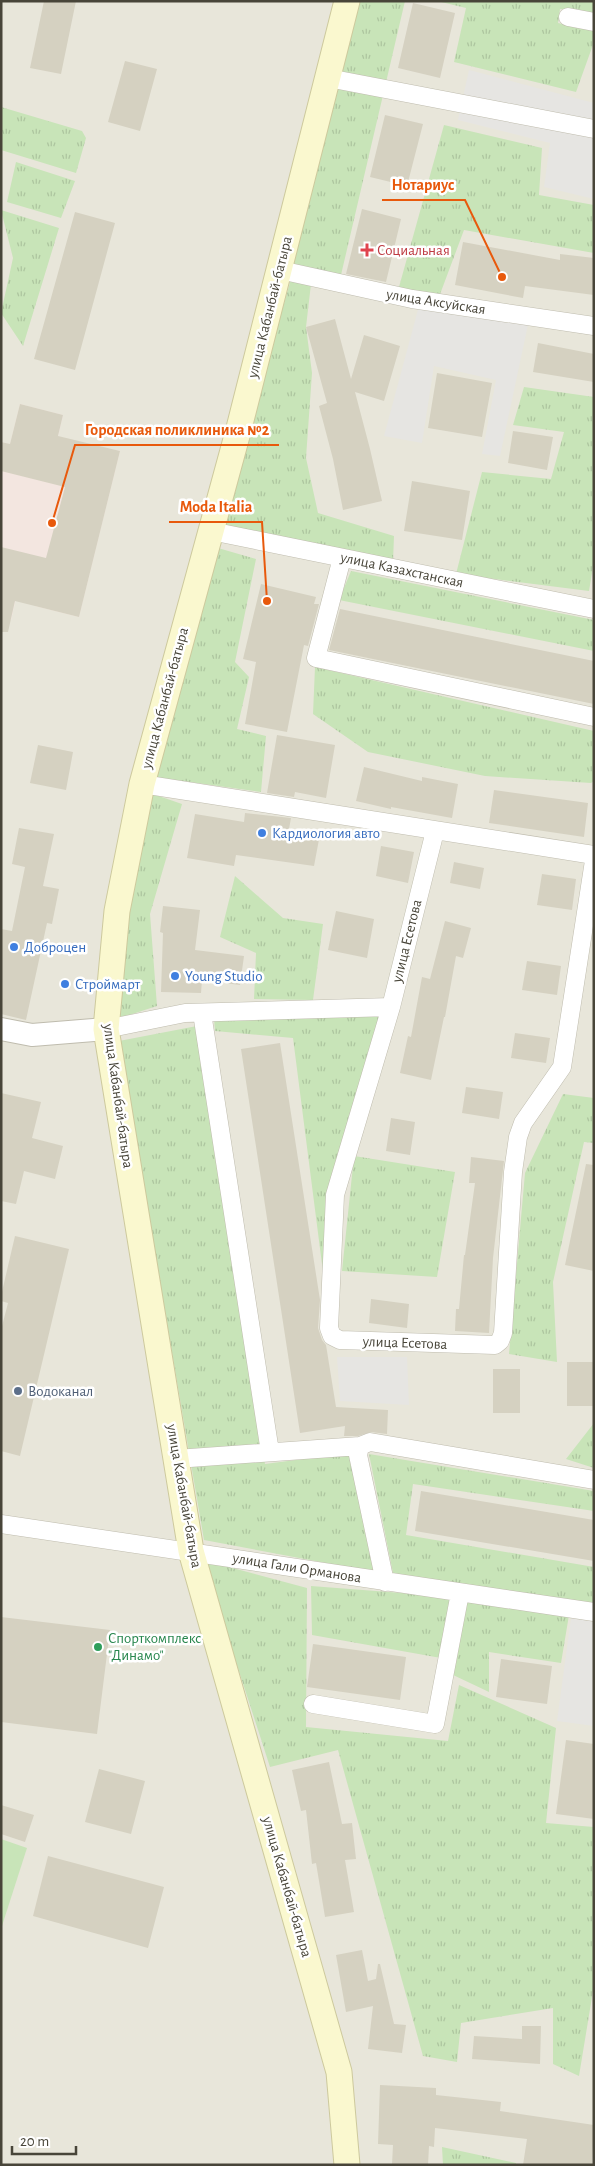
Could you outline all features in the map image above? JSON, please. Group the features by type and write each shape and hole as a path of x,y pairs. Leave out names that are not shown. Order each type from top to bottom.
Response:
{"main road":[{"name":"улица Кабанбай-батыра","path":"347,1 280,270 142,784 117,911 106,1029 191,1551 340,2072 347,2165"}],"street":[{"path":"568,17 594,22"},
{"path":"328,78 594,129"},
{"name":"улица Аксуйская","path":"280,270 412,300 594,326"},
{"name":"улица Казахстанская","path":"211,531 594,609"},
{"path":"342,558 316,658 594,717"},
{"path":"142,784 594,855"},
{"name":"улица Есетова","path":"435,831 391,1007 335,1195 328,1328 332,1336 340,1340 495,1346 500,1341 503,1333 518,1137 522,1123 562,1067 594,861"},
{"path":"1,1029 32,1035 106,1029 185,1013 391,1007"},
{"path":"202,1012 270,1452"},
{"path":"176,1459 360,1446 370,1442 594,1480"},
{"path":"360,1446 358,1455 385,1582"},
{"name":"улица Гали Орманова","path":"1,1524 594,1612"},
{"path":"313,1704 435,1724 460,1593"}],"shaded area":[{"path":"1,1 594,1 594,2165 1,2165"},
{"path":"469,70 594,103 594,199 544,187 550,143 458,120"},
{"path":"419,306 529,320 500,456 482,454 496,380 434,366 422,443 384,436"},
{"path":"20,404 63,415 54,454 73,459 77,441 120,451 79,617 35,606 39,591 19,586 11,620 1,618 1,442 10,444"},
{"path":"337,1357 407,1357 409,1405 340,1401"},
{"path":"571,1618 594,1622 594,1726 557,1721"}],"green space":[{"path":"351,1 405,1 341,275 284,264"},
{"path":"437,1 594,1 594,15 560,9 558,23 594,31 594,42 576,92 454,62 466,8"},
{"path":"1,107 82,131 86,138 76,173 1,150"},
{"path":"444,125 542,148 539,195 594,205 594,253 464,230 439,297 399,287"},
{"path":"16,162 75,181 61,218 7,202"},
{"path":"1,210 59,228 23,346 1,313 13,258"},
{"path":"291,279 311,284 306,327 312,373 306,458 318,513 394,536 393,562 221,526"},
{"path":"524,387 594,397 594,561 589,591 456,574 482,472 551,479 564,432 513,425"},
{"path":"218,548 256,559 235,662 249,677 237,729 266,736 261,792 154,777"},
{"path":"351,571 594,620 594,651 339,600"},
{"path":"315,667 594,731 594,781 591,783 485,776 368,752 313,714"},
{"path":"147,792 182,804 150,914 157,1006 114,1020"},
{"path":"235,876 283,918 323,924 313,1000 254,999 256,953 220,937"},
{"path":"384,1012 323,1272 293,1038 215,1031 214,1018"},
{"path":"197,1026 265,1464 349,1453 374,1572 204,1540 119,1041"},
{"path":"563,1094 594,1098 594,1143 584,1142 553,1282 557,1362 509,1354 525,1173"},
{"path":"354,1156 455,1172 437,1277 342,1271"},
{"path":"594,1423 594,1468 566,1459"},
{"path":"369,1454 594,1491 594,1511 413,1484 406,1535 594,1567 594,1605 394,1578"},
{"path":"203,1560 307,1588 306,1727 448,1741 459,1685 556,1728 546,1823 594,1827 594,1985 579,2076 553,2064 553,2008 461,2023 457,2062 423,2056 338,1750 270,1767"},
{"path":"311,1586 454,1597 441,1658 312,1635"},
{"path":"465,1597 569,1615 561,1663 489,1652 489,1692 451,1674"},
{"path":"1,1839 27,1848 1,1929"},
{"path":"442,2147 516,2163 516,2165 443,2165"}],"building":[{"path":"44,1 76,1 61,74 30,68"},
{"path":"413,3 455,13 440,78 398,68"},
{"path":"125,61 157,69 140,131 108,122"},
{"path":"385,115 423,124 407,186 370,177"},
{"path":"362,209 401,219 386,282 346,274"},
{"path":"75,212 115,223 75,370 34,359"},
{"path":"463,242 560,260 560,254 594,258 594,295 525,286 523,298 455,285"},
{"path":"335,319 351,379 364,335 400,346 384,401 355,392 382,501 343,510 333,459 319,406 327,403 306,327"},
{"path":"538,343 594,354 594,382 533,372"},
{"path":"437,373 492,383 482,437 428,428"},
{"path":"20,404 63,415 58,436 120,451 79,617 15,601 8,632 1,632 1,547 46,558 65,487 1,471 1,442 10,444"},
{"path":"513,431 553,437 547,470 508,463"},
{"path":"412,481 470,491 462,540 404,531"},
{"path":"261,584 316,597 314,604 319,604 308,646 304,645 287,732 245,724 256,662 243,659"},
{"path":"340,609 594,661 594,704 329,650"},
{"path":"277,735 335,745 326,798 295,792 294,797 267,793"},
{"path":"38,745 73,752 66,790 30,783"},
{"path":"364,767 422,781 422,777 458,784 452,818 391,807 391,809 356,801"},
{"path":"494,790 588,803 584,837 489,823"},
{"path":"245,813 291,818 289,829 320,834 314,866 236,855 234,866 187,858 195,814 244,822"},
{"path":"19,828 54,834 43,886 59,889 52,924 47,923 26,1020 1,1014 1,929 12,931 25,867 12,864"},
{"path":"381,846 414,852 408,883 376,876"},
{"path":"454,862 484,868 480,889 450,883"},
{"path":"542,874 576,879 572,910 537,905"},
{"path":"163,906 200,910 195,950 244,956 240,985 202,980 201,993 161,992 163,933 160,932"},
{"path":"336,911 374,919 367,958 328,950"},
{"path":"445,921 471,928 463,958 456,956 431,1080 400,1073 408,1036 411,1037 422,977 430,979"},
{"path":"527,961 561,966 557,995 522,990"},
{"path":"515,1033 550,1038 546,1063 511,1058"},
{"path":"280,1043 320,1300 318,1328 326,1345 336,1407 388,1410 387,1434 371,1432 358,1436 344,1436 345,1426 300,1433 241,1049"},
{"path":"466,1087 503,1092 499,1119 462,1113"},
{"path":"1,1093 41,1102 32,1138 63,1146 55,1179 24,1171 16,1204 1,1201"},
{"path":"391,1118 415,1122 410,1155 386,1151"},
{"path":"471,1157 504,1161 493,1258 489,1333 455,1331 456,1309 459,1309 464,1255 475,1183 469,1183"},
{"path":"586,1164 594,1165 594,1271 565,1265"},
{"name":"Водоканал","path":"15,1236 69,1249 20,1456 1,1451 1,1330 8,1303 1,1301 1,1296"},
{"path":"371,1299 409,1304 407,1328 369,1323"},
{"path":"567,1362 594,1362 594,1406 567,1406"},
{"path":"493,1369 520,1369 520,1413 493,1413"},
{"path":"421,1491 594,1520 594,1561 415,1531"},
{"path":"1,1617 110,1630 97,1734 1,1722"},
{"path":"313,1644 406,1657 400,1700 307,1687"},
{"path":"501,1659 552,1666 547,1704 496,1697"},
{"path":"566,1740 594,1744 594,1819 556,1814"},
{"path":"329,1762 342,1824 352,1823 356,1859 345,1860 354,1912 325,1917 316,1863 312,1864 306,1810 301,1811 292,1770"},
{"path":"99,1769 145,1781 131,1834 85,1822"},
{"path":"1,1805 34,1815 25,1842 1,1834"},
{"path":"48,1856 164,1887 148,1948 33,1916"},
{"path":"362,1950 368,1981 376,1979 378,1964 380,1964 394,2024 406,2025 402,2053 368,2049 373,2006 346,2012 336,1955"},
{"path":"522,2026 541,2026 540,2064 472,2059 474,2036 522,2039"},
{"path":"380,2085 436,2088 436,2095 501,2102 500,2111 594,2125 592,2165 523,2165 527,2139 435,2128 434,2147 429,2146 428,2165 392,2165 393,2145 378,2144"}],"place":[{"name":"Социальная","path":"367,250"},
{"name":"Нотариус","path":"502,277"},
{"name":"Городская поликлиника №2","path":"52,523"},
{"name":"Moda Italia","path":"267,601"},
{"name":"Кардиология авто","path":"262,833"},
{"name":"Доброцен","path":"14,947"},
{"name":"Young Studio","path":"175,976"},
{"name":"Строймарт","path":"65,984"},
{"name":"Водоканал","path":"18,1391"},
{"name":"Спорткомплекс \"Динамо\"","path":"98,1647"}]}
